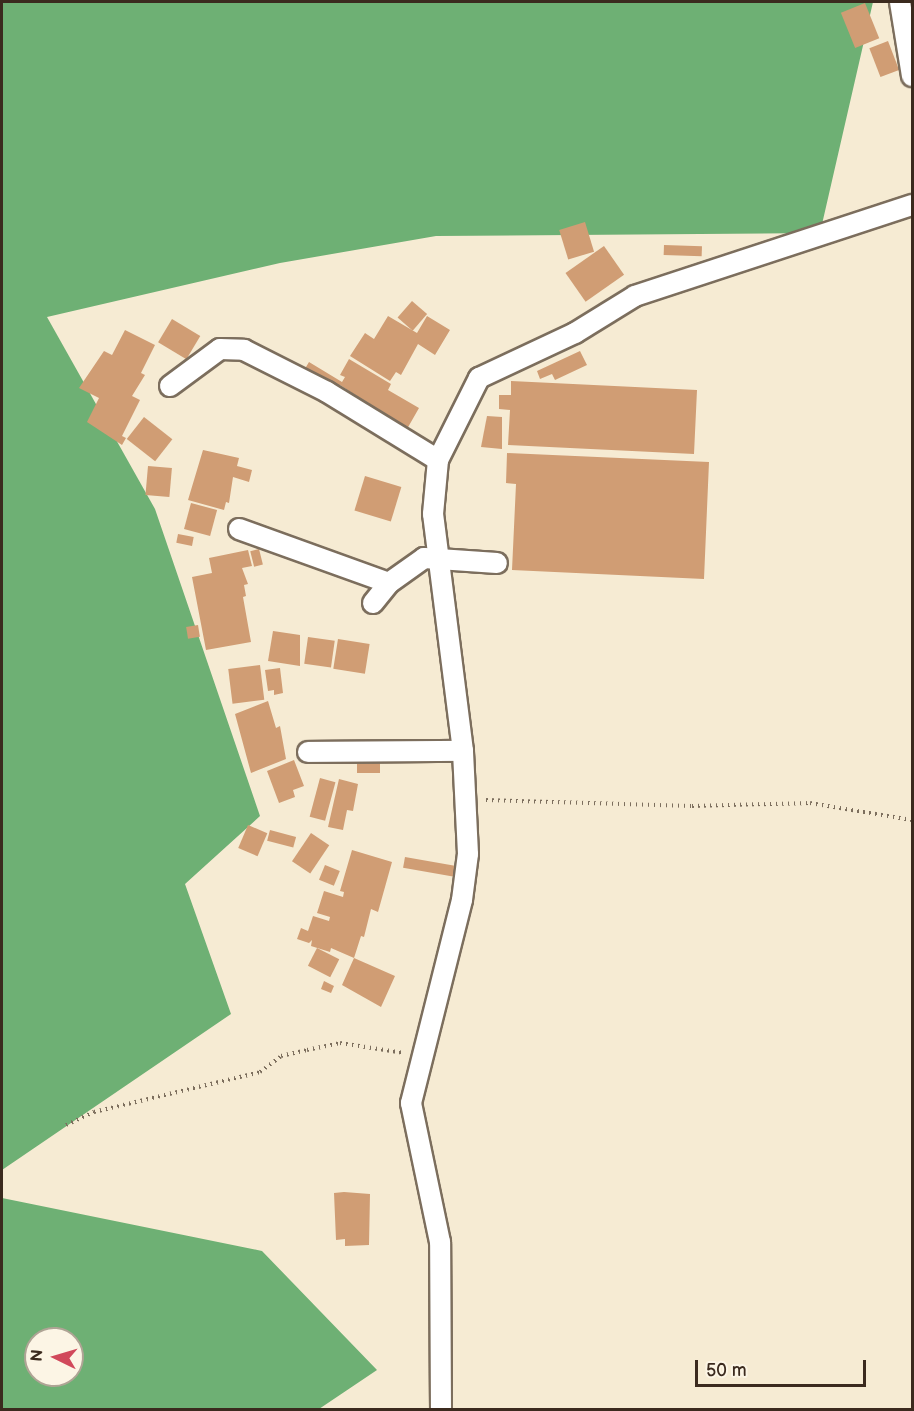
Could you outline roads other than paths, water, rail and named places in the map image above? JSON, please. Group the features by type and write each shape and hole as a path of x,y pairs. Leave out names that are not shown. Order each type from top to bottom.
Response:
{"street":[{"path":"900,2 912,76"},
{"path":"441,1410 440,1242 411,1102 462,900 468,854 463,751 433,514 438,460 479,378 575,333 635,296 912,205"},
{"path":"170,386 220,349 244,350 327,392 438,460"},
{"path":"239,529 389,583"},
{"path":"373,603 389,583 424,558 439,561 496,563"},
{"path":"308,753 463,751"}]}
